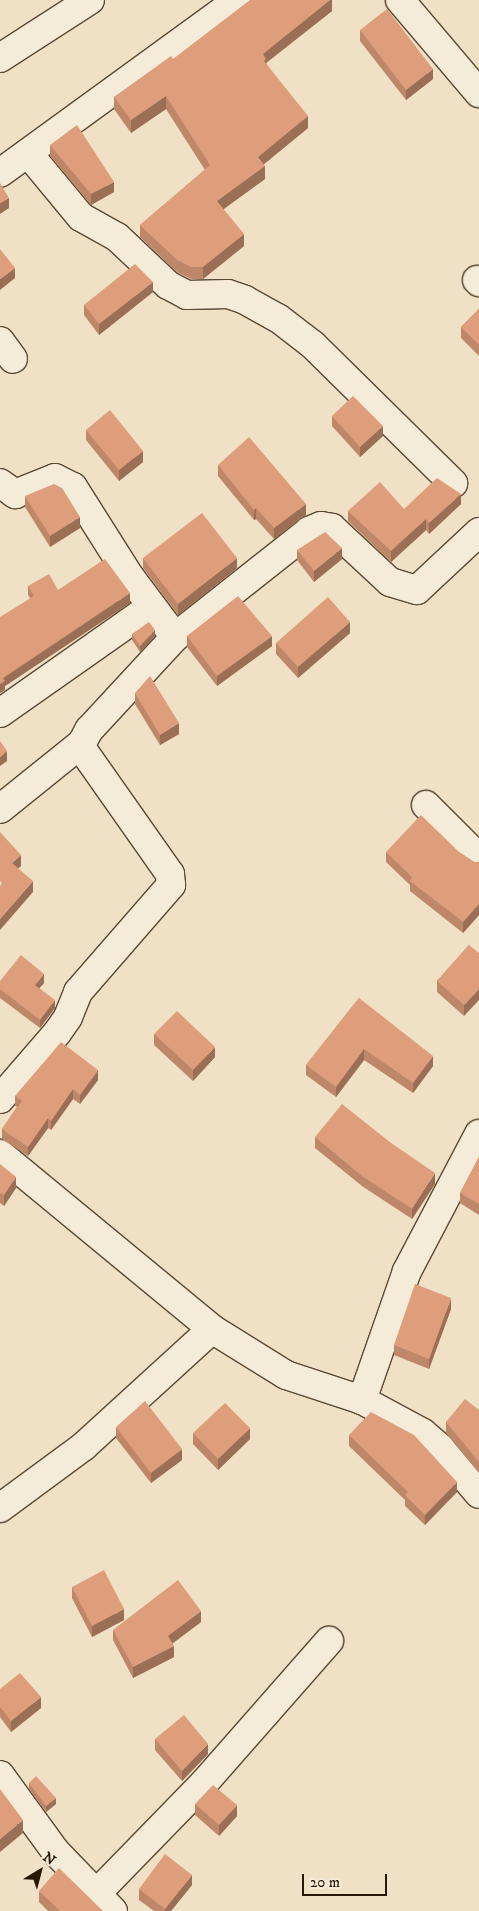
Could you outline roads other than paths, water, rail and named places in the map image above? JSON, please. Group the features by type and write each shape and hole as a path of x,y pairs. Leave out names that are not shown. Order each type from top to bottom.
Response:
{"street":[{"path":"0,58 90,0"},
{"path":"0,173 238,0"},
{"path":"400,0 479,93"},
{"path":"28,152 81,217 117,237 168,285 187,295 228,294 245,300 278,318 313,345 454,483"},
{"path":"0,484 15,494 55,478 73,486 151,607 175,637"},
{"path":"0,809 82,743 89,730 175,637 309,532 321,526 332,528 344,537 390,582 416,590 479,532"},
{"path":"0,713 151,607"},
{"path":"0,1099 68,1018 78,992 171,885 170,874 83,750 82,743"},
{"path":"426,805 479,858"},
{"path":"362,1400 408,1271 479,1134"},
{"path":"0,1154 212,1330 286,1375 362,1400 423,1433 440,1448 479,1494"},
{"path":"0,1508 84,1446 212,1330"},
{"path":"0,1775 56,1852 105,1903 206,1782 329,1641"}]}
